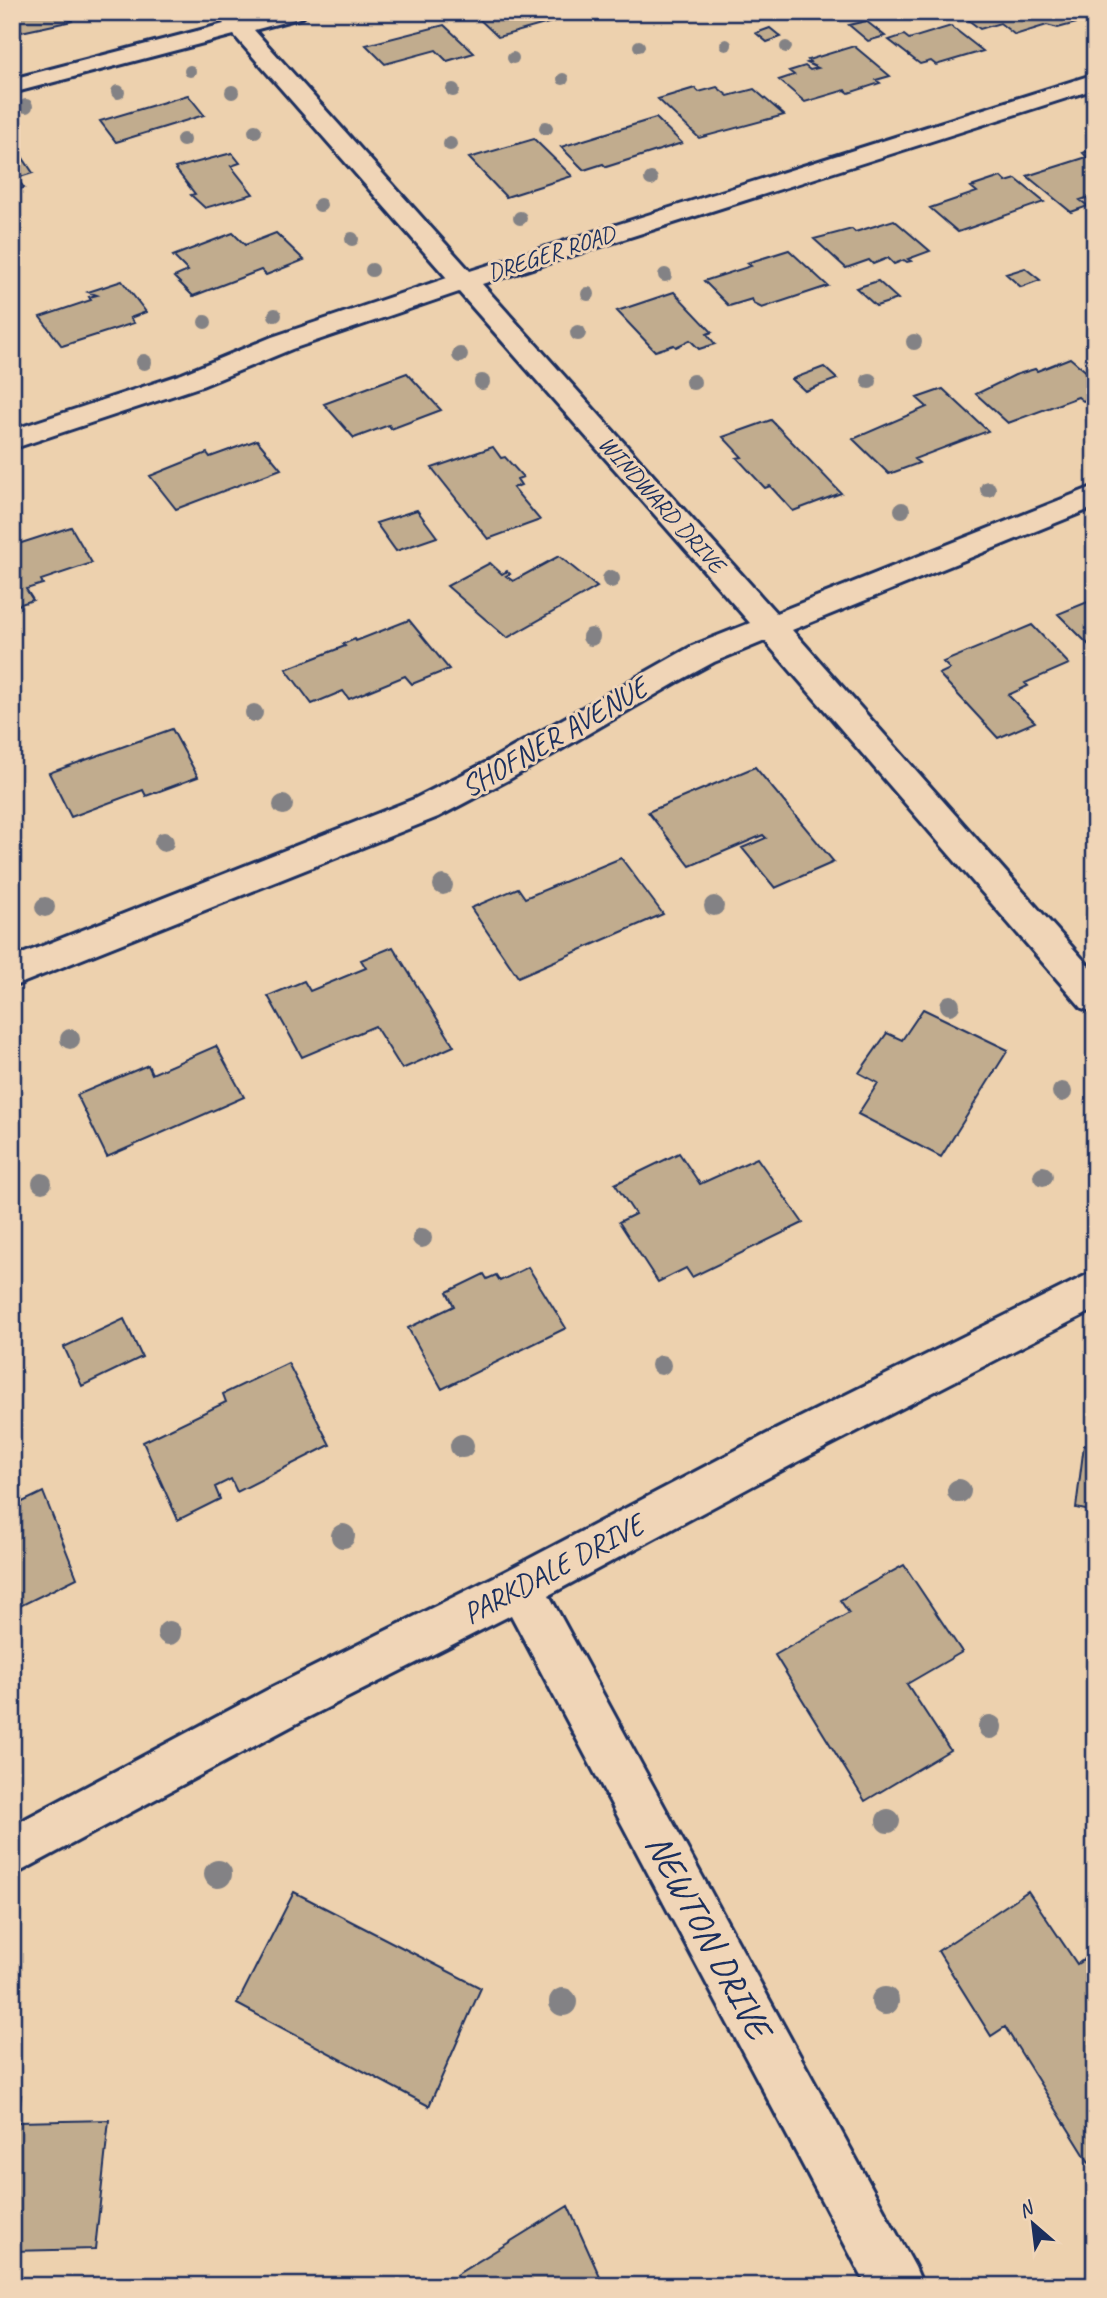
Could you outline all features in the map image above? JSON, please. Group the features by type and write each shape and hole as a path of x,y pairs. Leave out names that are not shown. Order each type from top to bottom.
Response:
{"street":[{"path":"12,86 233,20 295,12"},
{"name":"WINDWARD DRIVE","path":"233,20 462,282 770,625 1095,998"},
{"name":"DREGER ROAD","path":"12,440 192,380 282,343 462,282 1095,80"},
{"name":"SHOFNER AVENUE","path":"12,973 426,808 487,779 657,677 770,625 1095,496"},
{"name":"PARKDALE DRIVE","path":"12,1852 288,1704 1095,1289"},
{"name":"NEWTON DRIVE","path":"520,1587 896,2286"}],"building":[{"path":"12,12 96,12 71,19 72,21 12,34"},
{"path":"489,12 575,12 567,14 570,17 498,37 476,16"},
{"path":"1067,12 1080,22 1058,28 1047,25 1015,35 1000,23 980,29 959,13"},
{"path":"866,21 885,36 868,41 849,25"},
{"path":"444,25 474,53 447,61 436,50 385,64 366,45"},
{"path":"951,26 983,51 936,65 931,61 920,64 889,40 904,35 909,39"},
{"path":"770,28 781,37 767,42 756,33"},
{"path":"854,46 890,76 876,80 880,83 849,93 845,90 805,102 779,80 794,75 789,71 805,66 810,70 818,68 807,63 810,62 808,60"},
{"path":"717,87 728,96 754,89 784,115 699,138 658,99 695,88 699,92"},
{"path":"188,95 204,115 116,142 100,121"},
{"path":"656,118 682,143 606,167 603,164 584,170 561,147"},
{"path":"534,139 572,176 506,197 469,158"},
{"path":"17,149 33,173 17,178 24,188 12,191 12,150"},
{"path":"1095,149 1095,195 1080,200 1088,206 1071,212 1027,176 1087,157 1083,153"},
{"path":"232,153 240,163 231,166 253,194 205,208 191,195 195,194 175,168"},
{"path":"1001,177 1006,182 1016,179 1044,202 958,232 930,208 977,192 971,187"},
{"path":"894,220 930,251 908,259 911,261 907,262 904,260 894,264 888,258 873,264 869,260 846,268 814,239 852,229 855,232"},
{"path":"233,233 245,245 276,233 304,260 266,275 261,270 193,296 174,277 188,271 173,256"},
{"path":"789,250 828,286 762,308 754,304 752,299 729,306 704,281 751,266 747,263"},
{"path":"1025,268 1040,280 1021,287 1006,274"},
{"path":"122,281 146,312 130,318 134,323 62,346 40,317 91,300 89,297 97,295 88,292"},
{"path":"878,281 898,299 876,306 856,288"},
{"path":"674,292 712,332 707,334 715,344 699,349 690,340 676,347 674,345 655,351 617,311"},
{"path":"1070,358 1095,379 1095,397 1083,401 1078,397 1008,423 976,394 1015,375 1035,369 1037,371"},
{"path":"824,367 837,379 805,391 792,379"},
{"path":"407,373 441,410 391,429 389,425 354,438 324,404"},
{"path":"943,389 988,431 914,459 919,463 889,474 853,439 927,407 917,398"},
{"path":"771,420 841,493 793,511 770,486 765,488 737,458 742,457 723,437"},
{"path":"257,440 281,469 176,509 150,476 207,453 210,457"},
{"path":"493,447 501,458 505,457 523,477 517,479 521,485 513,488 540,520 488,539 432,468"},
{"path":"417,510 437,537 396,551 376,523"},
{"path":"71,527 92,563 41,580 43,584 26,589 33,600 12,607 12,546"},
{"path":"559,556 597,587 507,638 447,586 490,563 502,574 507,571 510,574 506,576 513,581"},
{"path":"1095,599 1095,651 1058,614"},
{"path":"409,620 449,669 412,684 405,676 349,699 343,691 312,704 286,669 345,646 343,644 355,639 356,641"},
{"path":"1032,625 1069,664 1025,683 1028,686 1008,695 1035,722 998,738 939,674 950,669 943,662"},
{"path":"172,729 198,777 146,796 143,790 71,817 49,773"},
{"path":"755,767 834,862 775,888 742,848 766,838 763,835 690,866 648,812"},
{"path":"621,858 663,914 518,977 471,908 518,888 525,898"},
{"path":"393,947 454,1046 402,1069 375,1026 302,1057 268,996 304,981 310,991 366,968 361,960"},
{"path":"923,1009 1008,1050 941,1157 858,1114 878,1083 859,1073 887,1033 902,1040"},
{"path":"216,1046 244,1097 107,1157 77,1095 148,1065 152,1074"},
{"path":"679,1153 700,1184 757,1158 803,1223 692,1277 686,1268 658,1282 619,1222 635,1214 615,1184"},
{"path":"528,1267 566,1328 442,1389 408,1328 454,1306 447,1292 484,1274 487,1279 496,1275 500,1281"},
{"path":"124,1319 142,1357 82,1386 64,1347"},
{"path":"288,1363 330,1445 237,1492 231,1479 215,1487 220,1499 178,1520 143,1442 226,1402 223,1394"},
{"path":"1084,1445 1095,1448 1095,1512 1076,1508"},
{"path":"43,1492 77,1578 12,1610 12,1507"},
{"path":"904,1565 962,1652 907,1684 950,1750 865,1801 775,1655 849,1613 840,1600"},
{"path":"1028,1891 1077,1964 1095,1952 1095,2160 1090,2164 1005,2027 991,2036 938,1951"},
{"path":"294,1892 481,1988 429,2106 237,2004"},
{"path":"12,2095 21,2095 18,2122 109,2120 95,2249 12,2251"},
{"path":"568,2206 604,2286 461,2286 456,2275"}]}
